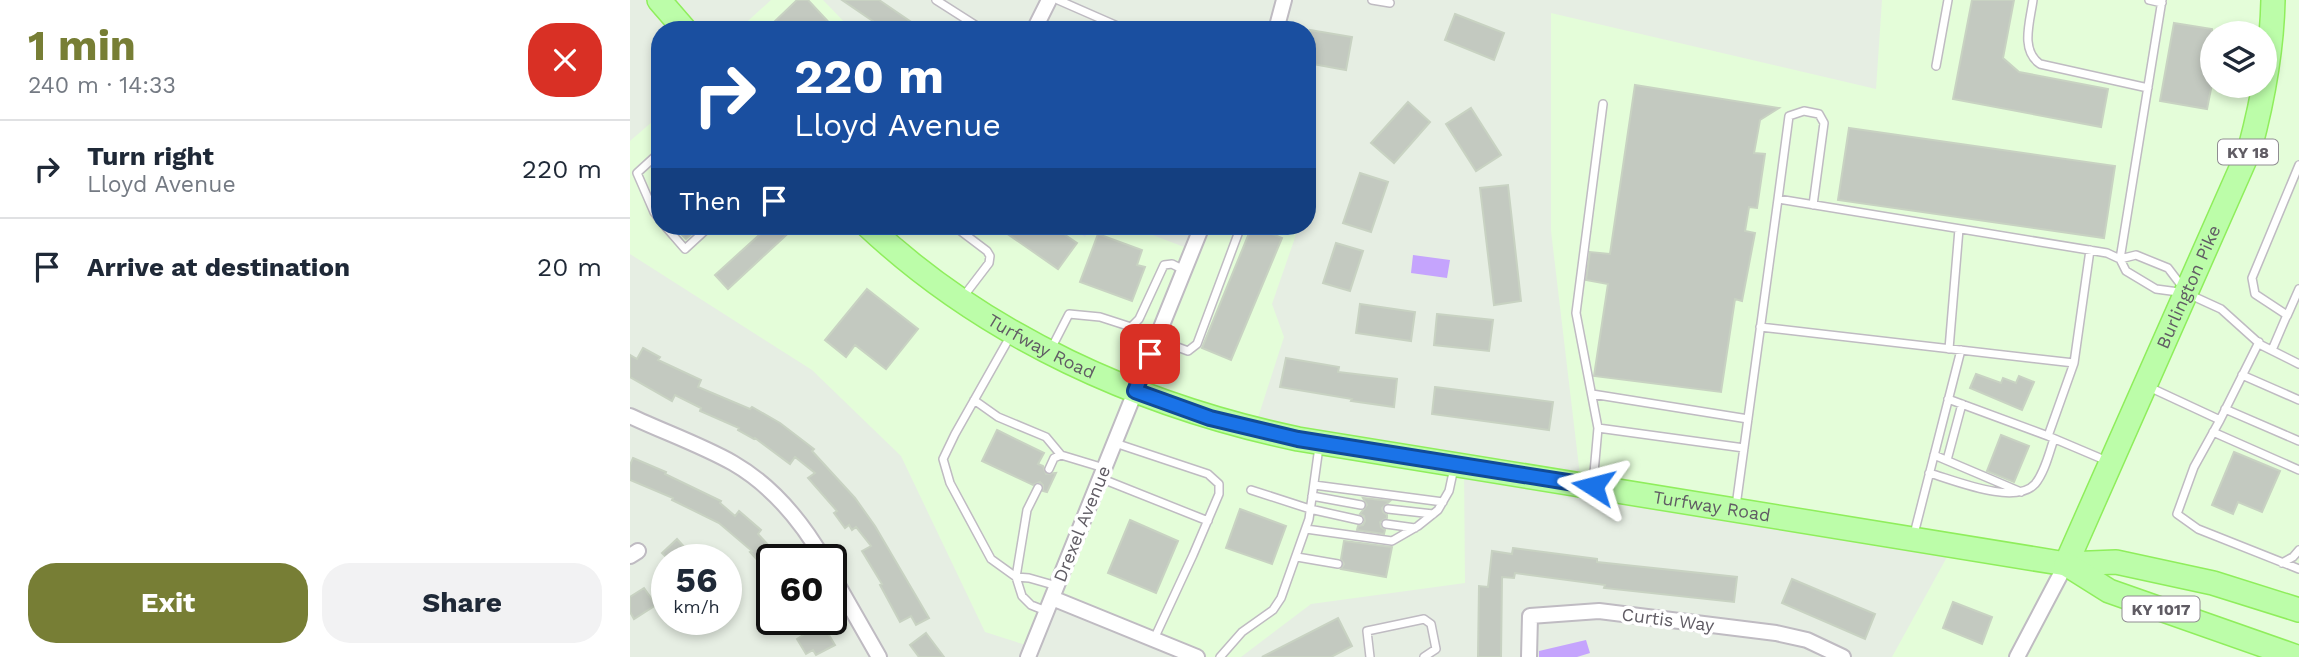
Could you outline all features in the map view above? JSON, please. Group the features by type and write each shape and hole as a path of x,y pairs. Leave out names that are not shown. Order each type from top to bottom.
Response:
{"main road":[{"path":"659,0 677,21"},
{"name":"Burlington Pike","path":"2066,564 2250,148 2262,105 2269,60 2273,0"},
{"name":"Turfway Road","path":"880,235 904,257 962,299 1050,352 1135,391 1210,418 1254,430 2066,564 2116,562 2213,583 2299,610"},
{"name":"Turfway Road","path":"2066,564 2109,591 2297,657"}],"street":[{"path":"1038,21 1049,0"},
{"path":"1278,21 1284,0"},
{"name":"Drexel Avenue","path":"1028,657 1198,235"},
{"path":"630,416 733,463 782,503 815,544"},
{"path":"2017,657 2066,564"},
{"path":"1052,598 1154,639 1169,651 1197,657"},
{"path":"847,601 879,657"},
{"name":"Curtis Way","path":"1530,657 1530,616 1599,611 1776,633 1807,640 1843,657"}],"lane":[{"path":"936,0 969,21"},
{"path":"1058,0 1106,21"},
{"path":"1372,0 1391,4"},
{"path":"1936,66 1948,0"},
{"path":"2033,0 2027,48 2032,58 2040,64 2148,88"},
{"path":"2120,260 2162,1 2149,0"},
{"path":"1593,486 1598,428 1576,313 1603,104"},
{"path":"1735,509 1789,116 1804,111 1819,114 1824,123 1813,205"},
{"path":"651,160 637,173 651,205"},
{"path":"2287,316 2255,294 2252,278 2299,165"},
{"path":"2289,189 2299,194"},
{"path":"1778,199 2107,253 2120,260 2126,271 2156,289 2186,293 2221,309 2259,342 2299,365"},
{"path":"1949,349 1959,229"},
{"path":"673,235 685,248 700,235"},
{"path":"962,299 989,263 990,256 966,235"},
{"path":"1156,339 1188,351 1198,344 1238,235"},
{"path":"1929,473 2003,494 2021,492 2033,487 2040,477 2074,363 2090,250"},
{"path":"2120,260 2136,256 2168,268 2186,293"},
{"path":"1050,352 1069,314 1100,317 1131,327 1139,319 1164,265 1172,264 1184,270"},
{"path":"2272,350 2299,289"},
{"path":"1760,327 2074,363"},
{"path":"1013,331 943,459 950,483 991,559 1016,577 1030,578 1052,598 1031,605 1022,596 1016,577 1027,510 1038,488"},
{"path":"2259,342 2194,467 2177,514 2199,528 2299,569"},
{"path":"1913,538 1961,350"},
{"path":"2242,375 2299,400"},
{"path":"2145,386 2220,421"},
{"path":"1592,394 1748,419"},
{"path":"1948,399 2051,437 2111,463"},
{"path":"974,400 998,417 1045,438 1061,455 1208,521"},
{"path":"1947,460 1962,404"},
{"path":"2225,409 2299,441"},
{"path":"1598,428 1744,448"},
{"path":"2213,432 2299,470"},
{"path":"1115,442 1208,474 1219,484 1219,494 1208,521 1154,639"},
{"path":"1220,657 1242,632 1273,610 1281,598 1306,529 1320,443"},
{"path":"1049,469 1054,458 1061,455"},
{"path":"1934,455 2021,492"},
{"path":"1306,529 1392,541 1416,528 1443,502 1449,491 1455,464"},
{"path":"1314,485 1443,502"},
{"path":"1251,490 1311,509 1359,520"},
{"path":"1312,496 1361,505"},
{"path":"1388,509 1433,514"},
{"path":"1386,524 1416,528"},
{"path":"2282,563 2299,550"},
{"path":"1297,557 1338,564"},
{"path":"1370,657 1367,631 1424,619 1431,624 1436,649 1424,657"}],"shaded area":[{"path":"771,0 823,0 843,21 748,21"},
{"path":"1882,0 2299,0 2299,657 1892,657 1953,546 1581,484 1551,231 1551,13 1876,89"},
{"path":"651,123 651,235 1153,235 1192,250 1198,235 1296,235 1272,304 1284,337 1254,430 1464,465 1465,583 1311,604 1241,657 1197,657 1052,598 1032,647 985,632 901,456 812,370 630,254 630,141"},
{"path":"1413,255 1450,260 1447,278 1411,273"},
{"path":"1586,640 1590,653 1577,657 1539,657 1539,651"}],"building":[{"path":"797,0 808,0 828,21 775,21"},
{"path":"842,0 879,0 910,21 873,21"},
{"path":"1972,0 2014,0 2003,58 2019,72 2108,89 2101,127 1953,99"},
{"path":"1455,14 1504,33 1494,60 1445,40"},
{"path":"2174,23 2200,27 2200,98 2209,98 2207,109 2160,101"},
{"path":"1316,31 1352,37 1346,70 1316,65"},
{"path":"1635,85 1779,108 1760,120 1754,153 1765,154 1757,208 1749,207 1745,231 1755,233 1742,301 1735,299 1721,392 1594,376 1608,284 1586,280 1590,252 1610,254"},
{"path":"1408,102 1430,122 1394,163 1371,143"},
{"path":"1471,108 1501,155 1476,171 1446,124"},
{"path":"1849,128 2115,166 2104,238 1838,200"},
{"path":"1360,173 1388,182 1371,232 1343,223"},
{"path":"1508,185 1521,301 1494,305 1480,188"},
{"path":"759,235 786,235 728,289 715,275"},
{"path":"1009,235 1065,235 1077,243 1058,269"},
{"path":"1098,235 1142,250 1137,265 1145,267 1132,301 1080,282"},
{"path":"1248,235 1274,235 1282,238 1231,360 1202,348"},
{"path":"1336,243 1363,251 1350,291 1323,283"},
{"path":"867,289 918,329 886,369 855,345 846,357 825,340"},
{"path":"1360,304 1415,312 1411,341 1356,333"},
{"path":"1437,314 1493,320 1489,351 1434,345"},
{"path":"643,348 660,357 658,360 701,380 698,387 750,409 752,407 780,423 814,449 812,451 855,498 875,526 929,618 916,625 911,616 900,622 862,551 871,546 856,527 852,530 849,525 845,528 834,513 837,511 808,478 815,473 795,457 790,464 755,438 700,411 701,408 675,395 672,401 630,377 630,355 637,359"},
{"path":"1286,358 1339,367 1338,372 1397,379 1394,407 1280,387"},
{"path":"1976,374 2001,383 2003,378 2016,383 2019,376 2034,382 2022,410 1970,388"},
{"path":"1435,387 1553,402 1549,430 1432,414"},
{"path":"997,430 1044,453 1038,464 1043,466 1046,474 1056,473 1047,492 1043,491 1040,482 1033,485 982,461"},
{"path":"2001,435 2029,446 2014,482 1987,471"},
{"path":"2234,452 2280,471 2262,512 2238,502 2233,514 2212,505"},
{"path":"633,458 721,501 735,516 739,511 761,530 758,534 767,544 756,544 756,559 750,552 752,551 719,523 672,500 673,498 630,480"},
{"path":"1363,498 1390,501 1382,508 1387,515 1387,518 1380,522 1385,530 1384,534 1357,530 1365,521 1360,514 1367,505"},
{"path":"1240,509 1286,526 1272,564 1226,548"},
{"path":"1130,520 1178,541 1156,593 1108,573"},
{"path":"1344,541 1392,547 1386,577 1341,569 1344,564 1341,559"},
{"path":"1513,548 1597,559 1597,562 1737,577 1734,602 1604,588 1605,585 1515,573 1514,578 1502,577 1501,657 1478,657 1479,586 1488,587 1492,551 1512,554"},
{"path":"1792,579 1875,614 1865,639 1782,603"},
{"path":"644,588 651,598 651,608 634,619 630,612 630,597"},
{"path":"1953,602 1992,617 1982,644 1943,628"},
{"path":"1338,618 1352,646 1331,657 1262,657"},
{"path":"926,633 944,657 919,657 910,645"},
{"path":"803,635 829,635 835,645 816,655 813,650 806,654 797,639"}],"route":[{"path":"1150,354 1135,391 1210,418 1298,439 1593,486"}]}
